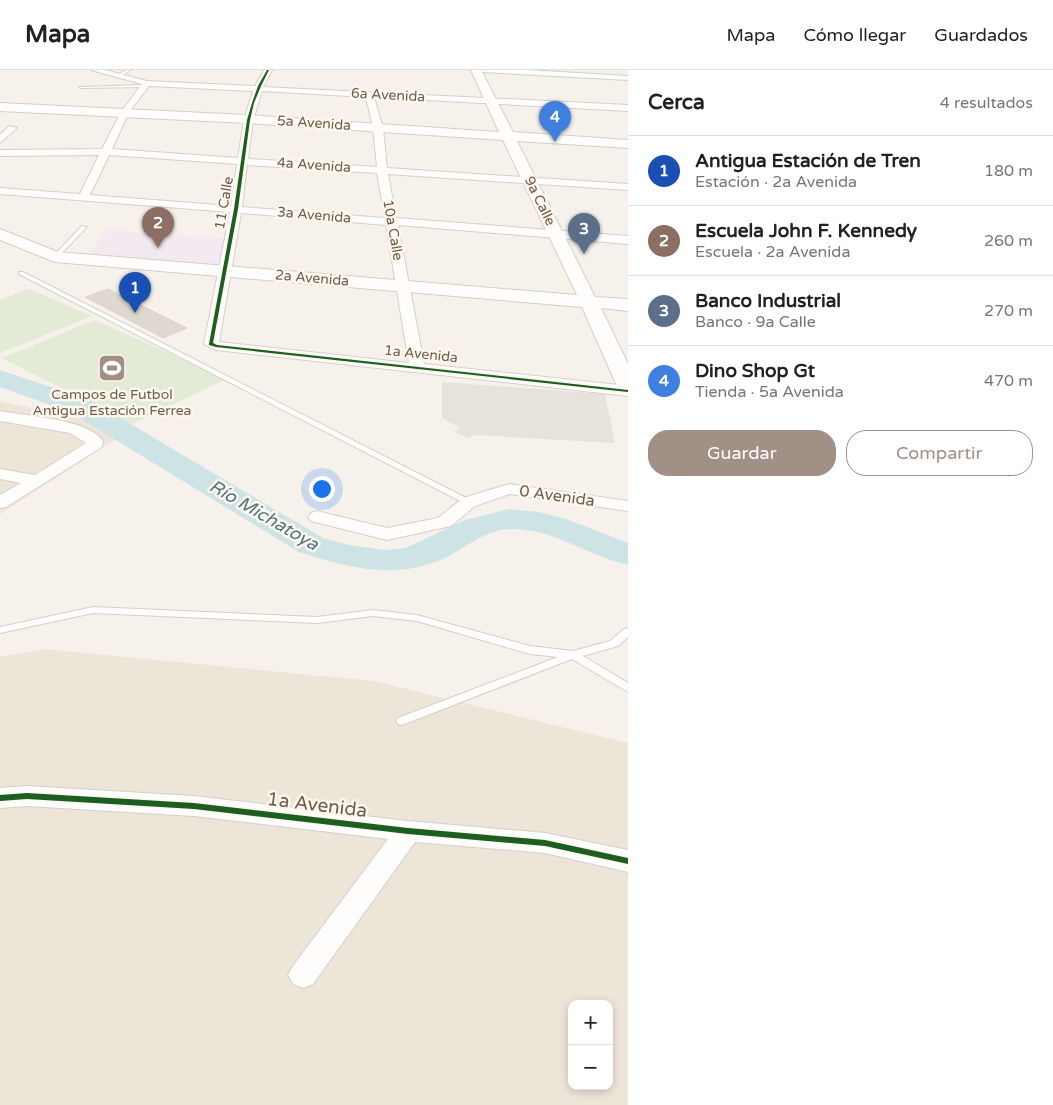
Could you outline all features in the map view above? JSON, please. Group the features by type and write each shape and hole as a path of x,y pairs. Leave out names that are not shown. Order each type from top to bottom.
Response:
{"main road":[{"name":"9a Calle","path":"476,70 506,136 590,302 628,386"},
{"name":"5a Avenida","path":"0,107 247,119 628,144"},
{"name":"2a Avenida","path":"0,234 54,256 628,305"}],"street":[{"name":"6a Avenida","path":"95,70 146,84 257,87 628,108"},
{"path":"483,70 628,78"},
{"path":"255,75 266,73"},
{"name":"11 Calle","path":"211,344 244,161 247,119 257,87 266,73"},
{"path":"592,76 598,84"},
{"path":"84,196 125,112 146,84"},
{"name":"10a Calle","path":"369,93 378,128 382,170 417,366"},
{"path":"611,100 628,121"},
{"path":"0,140 12,128"},
{"name":"4a Avenida","path":"0,153 105,152 628,187"},
{"name":"3a Avenida","path":"0,191 84,196 628,240"},
{"name":"1a Avenida","path":"211,344 628,390"},
{"path":"0,416 75,429 94,441 94,447 0,503"},
{"path":"0,474 36,480"},
{"name":"0 Avenida","path":"317,517 388,534 444,522 469,502 509,489 628,506"},
{"name":"1a Avenida","path":"0,798 27,796 194,806 408,831 545,843 628,861"},
{"path":"303,975 408,831"}],"lane":[{"path":"118,76 129,70"},
{"path":"81,87 146,84"},
{"path":"54,256 84,227"},
{"path":"21,273 469,502"},
{"path":"0,630 93,610 317,620 373,613 417,618 530,650 573,655 628,688"},
{"path":"402,721 573,655 614,644 628,631"}],"shaded area":[{"path":"107,230 224,239 220,268 87,257"},
{"path":"442,382 605,394 615,443 475,435 468,438 455,432 460,428 442,418"},
{"path":"0,401 85,420 116,439 0,514"},
{"path":"43,649 374,681 628,743 628,1105 0,1105 0,657"}],"green space":[{"name":"Campos de Futbol Antigua Estación Ferrea","path":"29,289 92,316 0,353 0,300"},
{"name":"Campos de Futbol Antigua Estación Ferrea","path":"95,320 226,379 132,424 2,358"}],"building":[{"path":"108,289 187,328 163,338 85,297"}],"waterway":[{"name":"Río Michatoya","path":"0,378 80,406 311,545 340,554 385,561 415,557 429,552 477,527 498,520 509,519 539,522 554,526 628,555"}],"cycle path":[{"path":"268,70 259,86 248,120 239,191 211,344 628,391"},
{"path":"0,798 27,796 194,806 408,831 545,843 628,861"}],"place":[{"name":"Dino Shop Gt","path":"555,142"},
{"name":"Escuela John F. Kennedy","path":"158,248"},
{"name":"Banco Industrial","path":"584,254"},
{"name":"Antigua Estación de Tren","path":"135,313"},
{"name":"Campos de Futbol Antigua Estación Ferrea","path":"112,368"}]}
